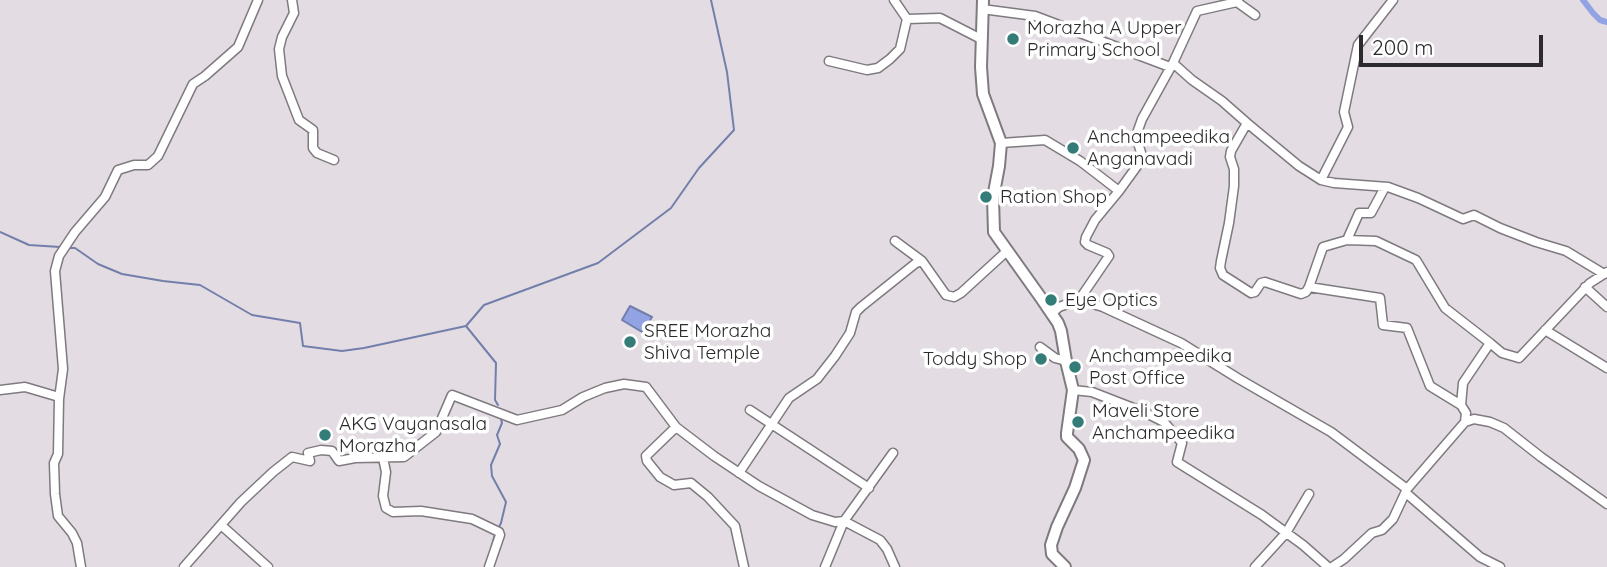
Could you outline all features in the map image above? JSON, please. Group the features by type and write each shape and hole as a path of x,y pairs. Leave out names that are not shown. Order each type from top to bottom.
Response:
{"main road":[{"path":"983,5 983,94 1001,143 993,198 994,232 1061,331 1073,390 1067,433 1084,460 1051,545 1052,554 1065,567"}],"street":[{"path":"81,567 72,533 58,516 55,494 54,463 58,454 63,369 55,271 59,256 75,232 105,197 118,170 134,165 148,165 158,156 193,84 238,47 258,0"},
{"path":"292,0 294,13 279,49 282,76 299,120 313,130 313,148 317,153 334,160"},
{"path":"830,61 867,70 878,68 890,60 900,49 907,19 894,0"},
{"path":"1321,180 1348,127 1343,112 1358,45 1393,0"},
{"path":"1079,300 1109,256 1088,245 1085,242 1086,237 1140,162 1142,156 1136,136 1142,119 1197,11 1237,1 1255,15"},
{"path":"983,5 1035,16 1171,65 1222,101 1299,166 1321,180 1385,187 1418,198 1463,219 1474,215 1500,228 1566,251 1605,273 1585,287 1519,358 1502,353 1445,308 1416,260 1376,242 1347,240 1323,247 1306,292 1301,294 1265,282 1251,293 1223,275 1220,268 1234,186 1231,151 1247,123"},
{"path":"907,19 940,18 981,39"},
{"path":"1001,143 1045,140 1080,161 1119,191"},
{"path":"1347,240 1359,213 1371,213 1385,187"},
{"path":"895,241 922,261 946,295 954,297 1007,251"},
{"path":"739,473 789,398 817,379 835,356 850,332 856,312 922,261"},
{"path":"1309,287 1380,299 1383,325 1407,328 1430,386 1474,419 1503,428 1607,504"},
{"path":"1585,287 1607,307"},
{"path":"1051,314 1059,307 1079,300 1103,307 1181,343 1331,432 1407,491 1480,557 1500,567"},
{"path":"1545,330 1607,368"},
{"path":"1073,390 1092,392 1164,422 1182,443 1177,462 1246,504 1330,567 1344,559 1372,533 1382,530 1393,519 1407,491 1464,413 1462,389 1465,378 1490,343"},
{"path":"1040,347 1055,358 1066,361"},
{"path":"184,567 265,479 292,457 310,461 307,453 321,450 332,451 339,460 404,457 436,432 452,395 517,420 562,410 583,397 624,384 646,387 676,427 759,486 812,514 835,522 844,521 880,540 895,567"},
{"path":"0,390 25,387 60,397"},
{"path":"750,410 869,488"},
{"path":"676,427 646,456 648,461 660,477 674,485 691,483 735,526 744,567"},
{"path":"825,567 844,521 893,453"},
{"path":"383,458 386,472 383,496 386,508 393,512 421,511 472,519 496,531 500,535 489,567"},
{"path":"1255,567 1286,533 1309,494"},
{"path":"221,525 268,567"}],"water":[{"path":"630,306 652,317 649,322 658,328 654,335 642,332 622,320"}],"waterway":[{"path":"69,248 75,248 98,264 122,274 200,285 252,315 300,323 303,346 342,351 466,326 484,305 598,263 671,208 699,168 734,130 727,72 711,0"},
{"path":"1583,0 1600,20 1607,22"},
{"path":"0,232 29,245 60,247"},
{"path":"466,326 496,363 495,400 498,405"},
{"path":"498,529 506,502 492,476 491,465 500,444 497,435 501,419"},
{"path":"491,549 495,534"}],"place":[{"name":"Morazha A Upper Primary School","path":"1013,39"},
{"name":"Anchampeedika Anganavadi","path":"1073,148"},
{"name":"Ration Shop","path":"986,197"},
{"name":"Eye Optics","path":"1051,300"},
{"name":"SREE Morazha Shiva Temple","path":"630,342"},
{"name":"Toddy Shop","path":"1041,359"},
{"name":"Anchampeedika Post Office","path":"1075,367"},
{"name":"Maveli Store Anchampeedika","path":"1078,422"},
{"name":"AKG Vayanasala Morazha","path":"325,435"}]}
